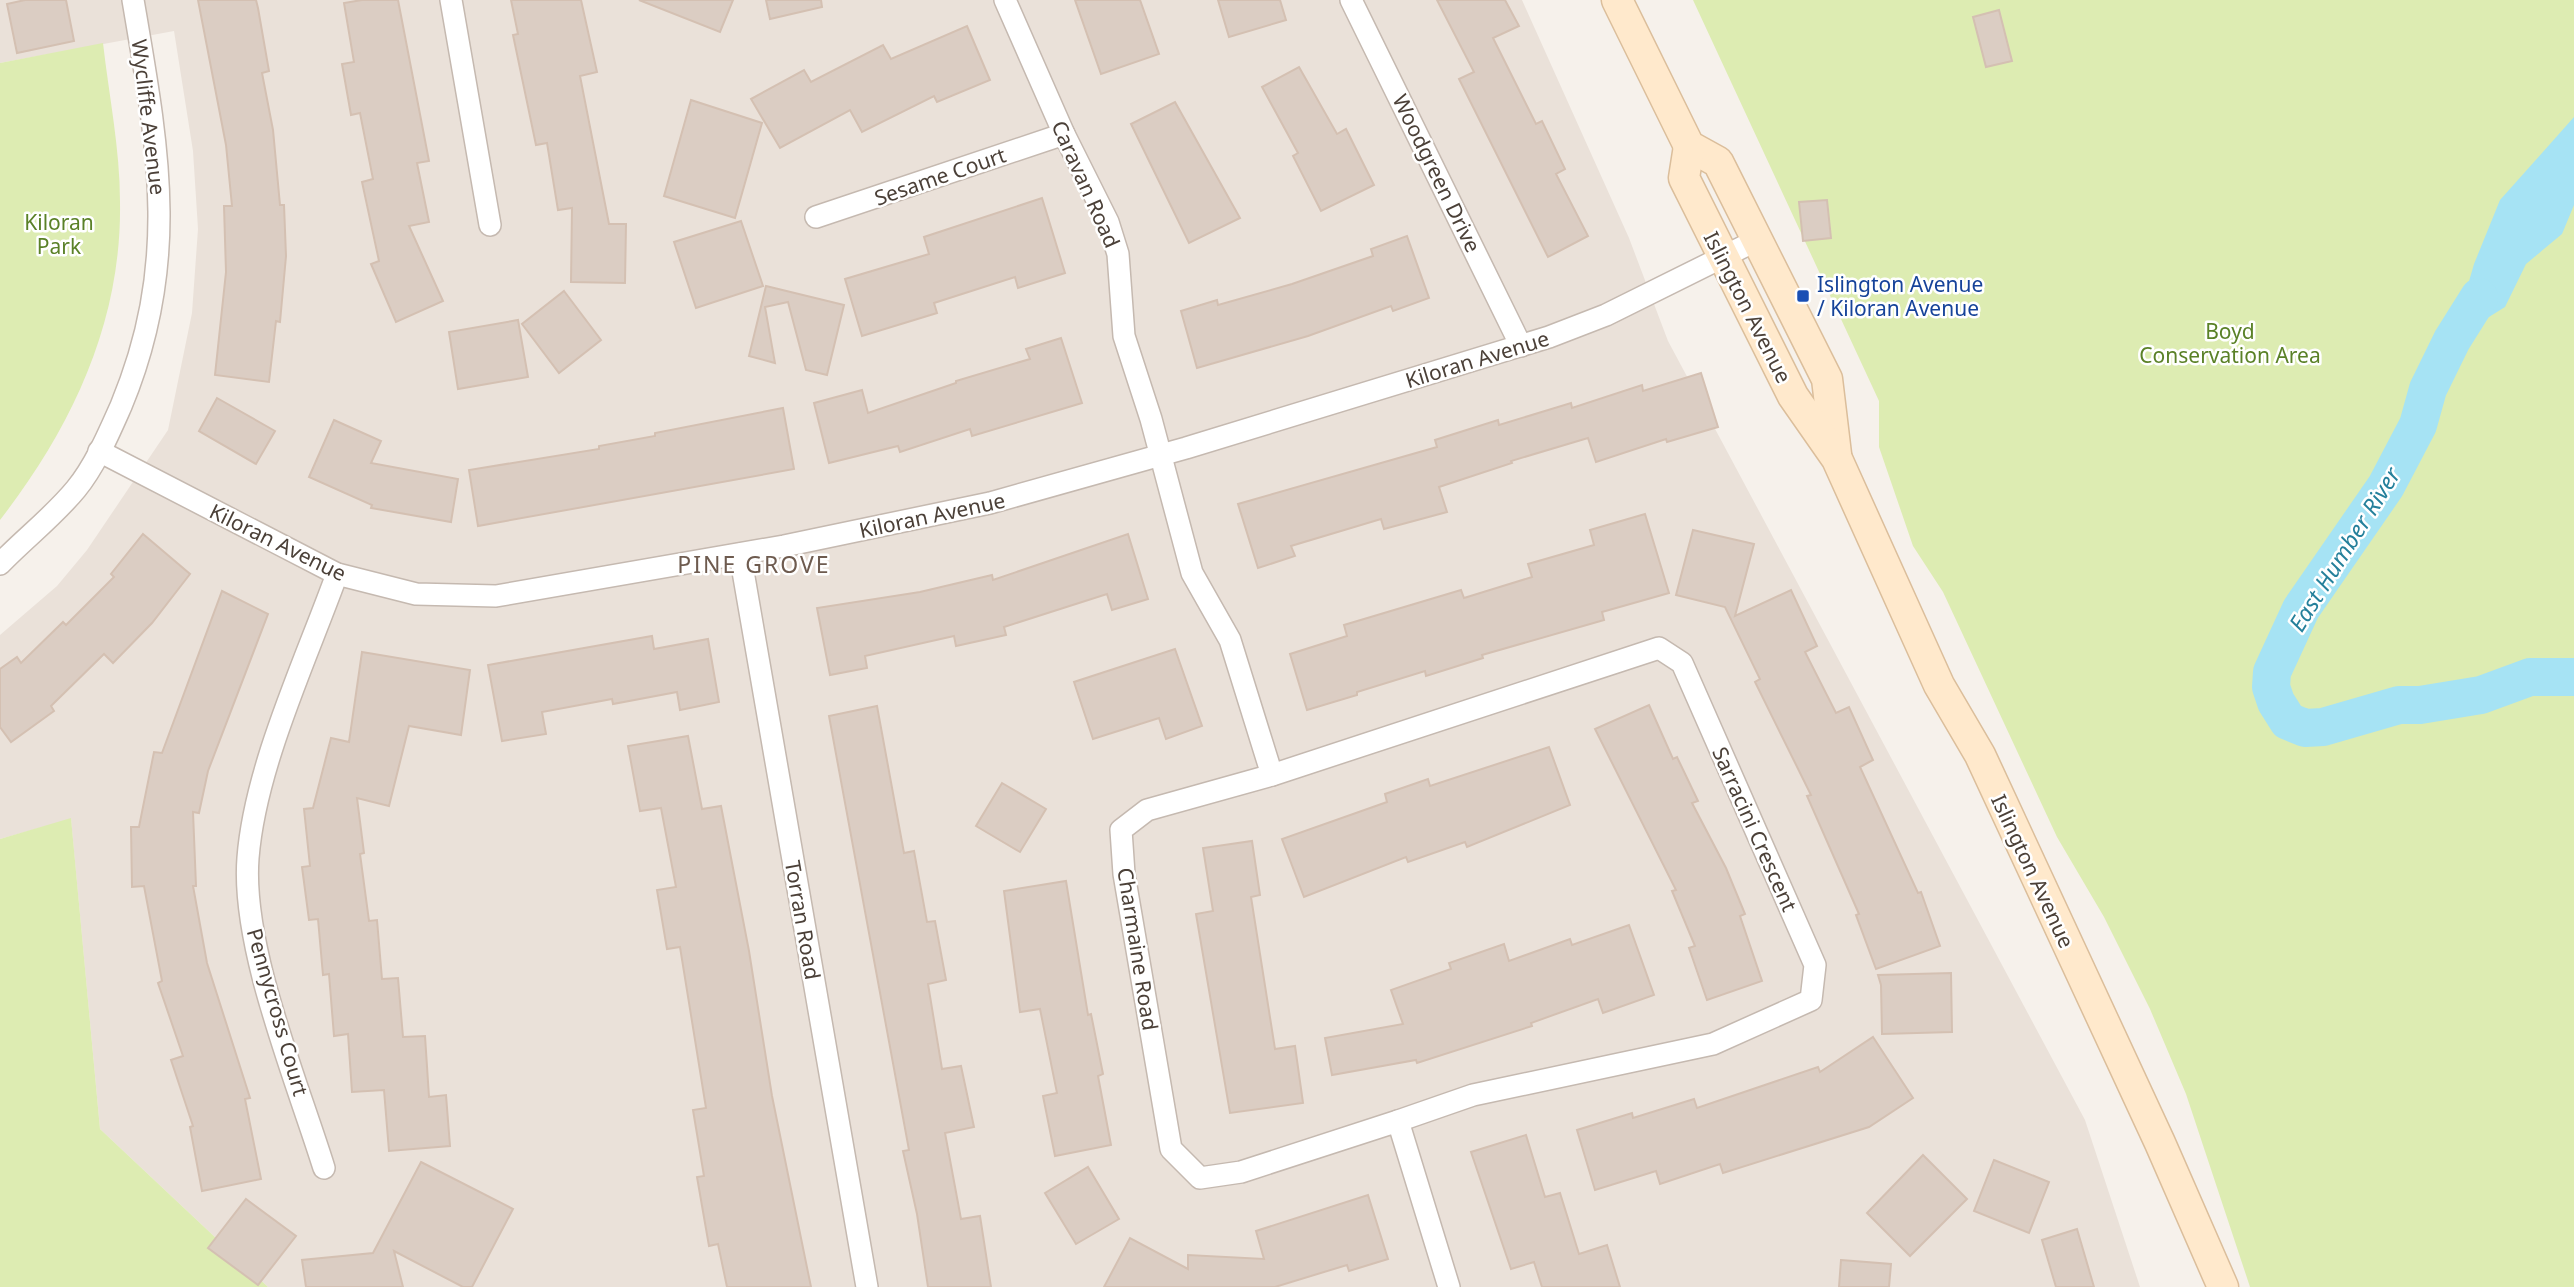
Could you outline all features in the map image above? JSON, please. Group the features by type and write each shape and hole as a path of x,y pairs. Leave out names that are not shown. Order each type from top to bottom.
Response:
{"main road":[{"path":"1617,0 1689,146"},
{"name":"Islington Avenue","path":"1836,459 1827,379 1718,162 1689,146 1684,178 1793,396 1836,459 1939,685 1980,755 2160,1143 2223,1287"}],"street":[{"name":"Wycliffe Avenue","path":"0,564 76,489 99,451 130,383 145,338 159,246 159,167 133,0"},
{"path":"451,0 490,225"},
{"name":"Caravan Road","path":"1005,0 1064,134 1108,222 1118,254 1124,336 1161,455"},
{"name":"Woodgreen Drive","path":"1350,0 1521,346"},
{"name":"Sesame Court","path":"816,217 1064,134"},
{"name":"Kiloran Avenue","path":"99,451 337,574 416,594 496,596 740,554 990,503 1161,455 1521,346 1606,315 1757,240"},
{"path":"1161,455 1192,573 1230,640 1272,775"},
{"name":"Torran Road","path":"740,554 867,1287"},
{"name":"Pennycross Court","path":"324,1168 264,977 249,897 248,860 260,789 337,574"},
{"name":"Sarracini Crescent","path":"1272,775 1659,648 1682,663 1815,965 1811,1000 1713,1044 1473,1095 1398,1121"},
{"name":"Charmaine Road","path":"1272,775 1147,810 1121,830 1124,874 1171,1149 1200,1178 1241,1172 1398,1121"},
{"path":"1398,1121 1449,1287"}],"shaded area":[{"path":"0,0 1522,0 1629,238 1668,341 2085,1120 2140,1287 268,1287 100,1129 71,819 0,839 0,635 57,586 87,550 168,430 192,313 198,229 193,151 174,31 0,63"}],"green space":[{"name":"Boyd Conservation Area","path":"1693,0 2574,0 2574,1287 2250,1287 2186,1094 2150,1009 2104,917 2057,837 1943,592 1913,546 1879,447 1879,401"},
{"name":"Kiloran Park","path":"103,43 120,182 118,246 112,289 102,331 70,410 26,485 0,520 0,63"},
{"path":"71,818 100,1129 268,1287 0,1287 0,839"}],"water":[{"path":"2574,117 2574,205 2562,234 2526,264 2505,307 2452,340 2474,264 2500,200"}],"building":[{"path":"25,0 66,0 74,41 17,53 7,4"},
{"path":"198,0 256,0 258,8 269,71 262,73 273,130 280,205 284,205 286,256 280,322 276,321 269,382 215,375 226,272 224,206 232,206 226,145"},
{"path":"398,0 429,161 417,163 429,222 409,226 443,301 396,322 371,264 379,261 362,182 373,179 360,113 351,115 342,64 354,62 344,3"},
{"path":"511,0 581,0 597,72 580,76 609,224 626,224 625,283 571,282 572,208 558,210 547,143 536,145 513,35 518,34"},
{"path":"639,0 733,0 720,32"},
{"path":"766,0 821,0 822,7 770,19"},
{"path":"1075,0 1140,0 1159,54 1101,74"},
{"path":"1218,0 1280,0 1286,20 1229,37"},
{"path":"1437,0 1505,0 1519,26 1493,38 1536,124 1542,121 1565,169 1556,174 1588,236 1548,257 1459,79 1474,72"},
{"path":"1999,10 2012,61 1986,67 1973,17"},
{"path":"967,26 990,80 937,102 934,96 862,132 850,110 780,148 751,99 804,70 811,82 883,45 891,59"},
{"path":"1299,67 1337,134 1346,129 1374,185 1321,211 1293,156 1298,153 1262,87"},
{"path":"691,100 762,123 735,218 664,196"},
{"path":"1175,102 1240,218 1189,243 1131,124"},
{"path":"1042,198 1065,273 1018,288 1015,277 934,303 937,313 862,336 845,279 929,254 924,237"},
{"path":"1827,200 1831,238 1803,241 1799,202"},
{"path":"741,221 763,286 696,308 674,242"},
{"path":"1407,236 1429,298 1393,311 1391,306 1308,336 1197,368 1181,311 1217,300 1218,305 1292,284 1373,256 1371,249"},
{"path":"766,286 844,305 827,375 806,370 788,302 765,307 775,363 749,356"},
{"path":"564,291 601,340 559,373 522,324"},
{"path":"518,320 528,377 458,389 449,332"},
{"path":"1061,338 1082,403 972,436 970,429 900,452 898,446 829,463 814,403 862,390 868,413 956,381 1030,359 1026,349"},
{"path":"1701,373 1718,427 1667,442 1666,439 1596,462 1588,438 1511,461 1512,463 1439,487 1447,512 1384,529 1381,519 1291,546 1295,556 1258,568 1238,504 1437,447 1435,440 1498,420 1499,425 1571,403 1572,408 1642,385 1643,391"},
{"path":"217,398 275,431 256,464 199,431"},
{"path":"783,408 794,469 478,526 469,470 599,449 599,446 655,436 655,433"},
{"path":"334,420 381,441 371,463 458,479 451,522 371,508 372,505 309,477"},
{"path":"1645,514 1669,593 1602,612 1604,620 1482,655 1483,658 1426,676 1425,671 1307,710 1290,654 1347,636 1344,625 1461,590 1464,598 1532,577 1528,564 1594,545 1590,530"},
{"path":"1693,530 1754,544 1735,616 1791,590 1817,646 1805,652 1836,713 1849,707 1873,760 1860,767 1918,893 1921,892 1940,946 1876,969 1856,915 1859,914 1807,796 1811,795 1755,682 1760,679 1725,607 1676,595"},
{"path":"143,534 190,574 152,623 113,663 104,654 51,706 54,711 11,742 0,727 0,669 17,657 21,663 63,622 66,625 114,577 111,574"},
{"path":"1128,534 1148,599 1112,610 1107,594 1004,627 1006,635 956,646 954,636 865,656 867,668 830,675 817,608 920,592 992,575 993,580"},
{"path":"222,591 268,614 208,771 199,813 193,812 196,886 193,886 207,963 250,1098 245,1099 261,1179 202,1191 190,1127 193,1126 171,1060 183,1056 158,983 162,981 144,886 132,887 131,827 139,827 154,752 162,753"},
{"path":"652,636 654,649 708,639 719,702 680,710 677,692 613,704 612,699 542,712 546,734 502,741 488,665"},
{"path":"1175,649 1202,726 1166,739 1159,718 1093,739 1074,682"},
{"path":"362,652 470,670 461,735 409,726 389,806 357,798 364,853 360,854 369,921 377,920 382,979 398,978 403,1037 425,1036 429,1097 446,1095 450,1146 389,1151 384,1090 352,1092 348,1034 334,1036 329,974 323,975 318,919 309,920 302,867 310,866 304,809 313,808 331,738 349,742"},
{"path":"1649,705 1673,759 1677,757 1698,801 1692,803 1726,868 1745,914 1740,916 1762,981 1707,1000 1689,948 1695,946 1672,891 1676,890 1595,729"},
{"path":"877,706 904,853 914,851 927,922 935,921 946,980 928,984 942,1069 961,1066 974,1127 945,1133 961,1219 980,1216 991,1287 928,1287 917,1214 903,1151 909,1150 829,716"},
{"path":"688,736 702,809 721,806 749,951 772,1096 811,1287 727,1287 718,1244 709,1246 697,1177 704,1176 693,1110 706,1108 680,947 667,949 657,890 676,887 661,808 640,811 628,746"},
{"path":"1549,747 1570,805 1467,847 1465,842 1408,862 1406,857 1304,897 1282,839 1387,802 1385,794 1428,779 1430,786"},
{"path":"1002,783 1046,809 1020,852 976,826"},
{"path":"1252,841 1260,895 1251,897 1275,1049 1295,1046 1303,1103 1230,1113 1196,914 1213,911 1203,848"},
{"path":"1066,881 1088,1015 1091,1014 1103,1074 1098,1076 1111,1145 1055,1156 1043,1096 1057,1093 1040,1009 1020,1012 1004,891"},
{"path":"1629,925 1654,995 1603,1013 1598,999 1531,1023 1532,1026 1417,1063 1416,1060 1332,1075 1325,1038 1403,1024 1391,990 1451,969 1449,963 1504,944 1509,961 1570,939 1572,945"},
{"path":"1951,973 1952,1032 1882,1034 1881,985 1878,975"},
{"path":"1873,1037 1913,1098 1869,1127 1723,1173 1720,1164 1660,1184 1656,1171 1595,1190 1577,1130 1632,1113 1633,1118 1694,1099 1697,1108 1818,1067 1820,1072"},
{"path":"1526,1135 1545,1197 1560,1193 1579,1254 1607,1245 1620,1287 1542,1287 1534,1262 1511,1269 1471,1152"},
{"path":"1923,1155 1967,1199 1910,1256 1867,1213"},
{"path":"1994,1160 2049,1182 2029,1233 1974,1211"},
{"path":"421,1162 513,1209 472,1287 463,1287 394,1251 403,1287 306,1287 302,1260 373,1253"},
{"path":"1088,1167 1119,1219 1076,1244 1045,1193"},
{"path":"1368,1195 1388,1259 1349,1271 1347,1265 1275,1287 1104,1287 1130,1238 1188,1269 1188,1255 1264,1259 1256,1231"},
{"path":"246,1199 296,1236 258,1285 208,1248"},
{"path":"2077,1229 2094,1287 2056,1287 2042,1240"},
{"path":"1841,1260 1891,1264 1889,1287 1839,1287"}],"waterway":[{"name":"East Humber River","path":"2479,297 2452,340 2428,389 2418,425 2386,486 2301,609 2272,672 2271,687 2276,702 2288,721 2305,728 2323,727 2399,705 2420,705 2481,695 2530,677 2574,677"}],"place":[{"name":"Islington Avenue / Kiloran Avenue","path":"1803,296"}],"district":[{"name":"PINE GROVE","path":"754,564"}]}
